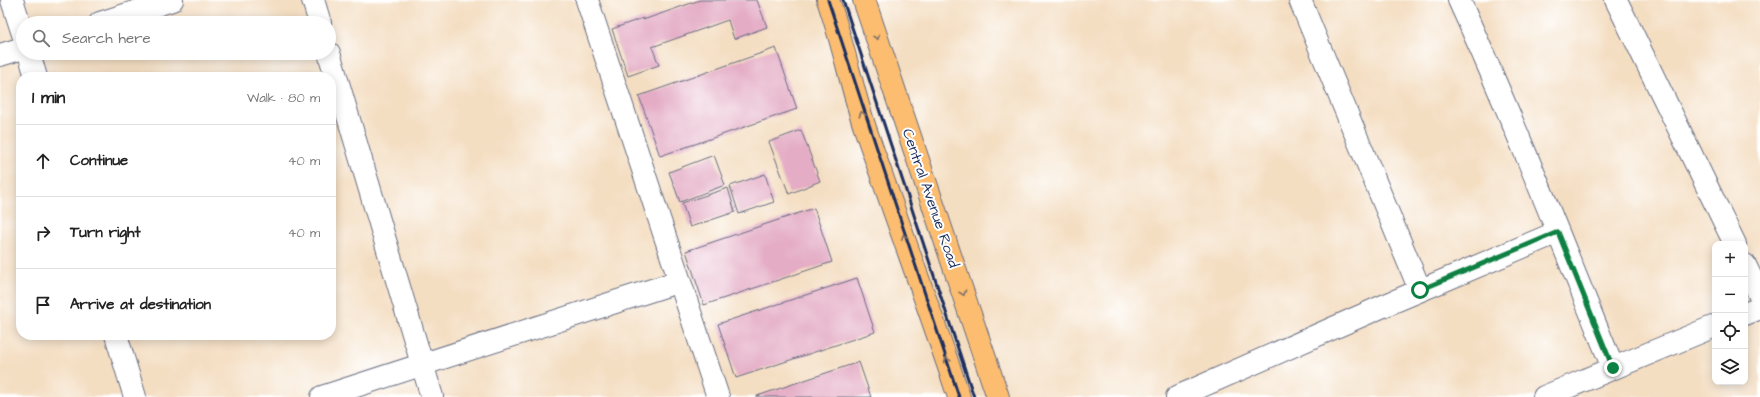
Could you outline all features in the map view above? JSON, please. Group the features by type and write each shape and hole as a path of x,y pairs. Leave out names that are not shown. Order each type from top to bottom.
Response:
{"main road":[{"path":"828,0 837,25 865,126 930,308 959,397"},
{"name":"Central Avenue Road","path":"864,0 998,397"}],"street":[{"path":"12,0 17,16"},
{"path":"122,16 172,0"},
{"path":"313,0 318,16"},
{"path":"587,0 718,397"},
{"path":"1300,0 1420,290"},
{"path":"1459,0 1481,48 1613,368"},
{"path":"1616,0 1734,241"},
{"path":"0,55 16,50"},
{"path":"31,60 35,72"},
{"path":"331,60 335,72"},
{"path":"336,77 421,365 432,397"},
{"path":"1182,396 1420,290 1558,232"},
{"path":"1748,271 1760,296"},
{"path":"322,397 680,281"},
{"path":"1748,313 1760,308"},
{"path":"1544,397 1712,327"},
{"path":"118,340 135,397"}],"building":[{"path":"700,0 757,0 767,27 734,39 728,20 652,47 659,65 628,76 612,29"},
{"path":"776,48 797,109 660,156 639,96"},
{"path":"801,130 820,181 789,194 769,142"},
{"path":"714,155 725,185 680,202 669,172"},
{"path":"765,174 774,202 739,214 730,186"},
{"path":"728,188 735,212 690,227 682,203"},
{"path":"814,208 832,262 704,305 686,251"},
{"path":"857,278 875,332 736,378 718,324"},
{"path":"859,362 871,397 757,397 757,396"}],"railway":[{"path":"828,0 959,397"},
{"path":"843,0 974,397"}],"route":[{"path":"1420,290 1558,232 1613,368"}]}
